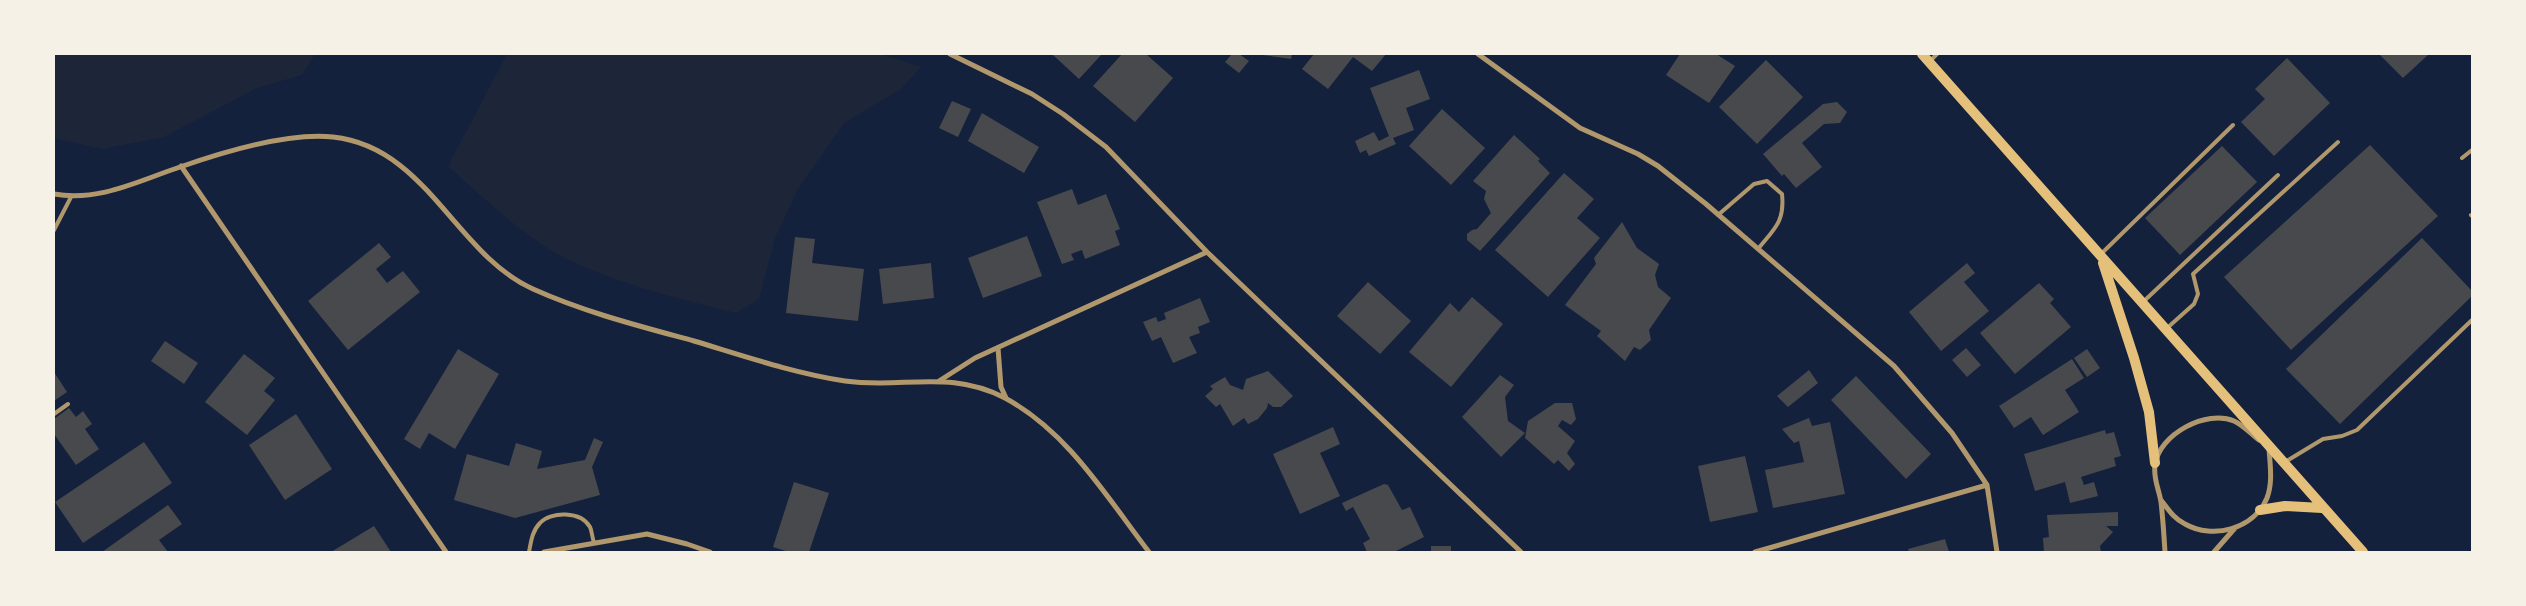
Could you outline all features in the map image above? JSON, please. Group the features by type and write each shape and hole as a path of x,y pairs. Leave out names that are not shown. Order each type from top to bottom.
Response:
{"main road":[{"path":"1926,58 2322,508 2363,552"},
{"path":"2100,256 2134,358 2149,412 2155,463"},
{"path":"2260,510 2285,506 2322,508"}],"street":[{"path":"950,54 1032,94 1063,114 1106,147 1207,252 1521,552"},
{"path":"1478,54 1580,128 1638,154 1658,166 1894,366 1952,433 1987,485 1997,552"},
{"path":"54,194 71,197 100,195 235,149 292,139 333,137 371,147 393,160 416,179 434,196 482,252 515,281 567,304 808,375 850,382 960,382 982,388 1006,399 1067,444 1149,552"},
{"path":"181,166 446,552"},
{"path":"938,381 975,358 1207,252"},
{"path":"998,348 1001,387 1006,399"},
{"path":"2161,500 2171,514 2184,524 2200,531 2218,532 2235,528 2248,521 2260,510 2270,487 2269,448 2234,421 2202,420 2186,426 2172,436 2160,451 2155,463 2155,482 2161,500 2165,552"},
{"path":"1755,552 1987,485"},
{"path":"2214,552 2235,528"},
{"path":"544,552 647,534 710,552"}],"lane":[{"path":"1926,58 1937,54"},
{"path":"2100,256 2233,125"},
{"path":"2165,330 2194,304 2198,294 2193,274 2338,142"},
{"path":"2462,158 2472,150"},
{"path":"2142,303 2278,175"},
{"path":"1718,215 1754,184 1767,181 1782,194 1784,209 1779,224 1758,249"},
{"path":"54,230 71,197"},
{"path":"2284,463 2322,438 2342,436 2357,430 2472,320"},
{"path":"54,414 68,404"},
{"path":"530,552 534,531 540,522 560,515 584,520 590,527 594,542"}],"shaded area":[{"path":"54,54 315,54 302,75 257,88 164,137 102,149 54,138"},
{"path":"507,54 881,54 921,67 901,89 844,123 798,189 775,238 759,299 736,313 630,284 569,260 521,230 448,166"}],"building":[{"path":"1052,54 1102,54 1079,79"},
{"path":"1122,54 1146,54 1173,78 1135,122 1093,86"},
{"path":"1232,54 1239,54 1249,61 1239,73 1225,62"},
{"path":"1255,54 1292,54 1291,59"},
{"path":"1314,54 1386,54 1372,71 1353,57 1328,89 1302,69"},
{"path":"1680,54 1716,54 1735,66 1709,103 1666,75"},
{"path":"2379,54 2429,54 2403,78"},
{"path":"2287,58 2330,103 2274,156 2241,122 2265,99 2255,89"},
{"path":"1766,60 1803,97 1757,144 1719,107"},
{"path":"1419,70 1430,99 1406,108 1414,130 1393,138 1396,144 1369,156 1366,150 1360,153 1355,141 1374,132 1379,141 1389,136 1370,88"},
{"path":"952,101 971,109 958,137 939,128"},
{"path":"1837,102 1847,112 1840,123 1824,124 1802,143 1822,167 1796,188 1784,174 1782,176 1763,154 1823,104"},
{"path":"1442,109 1485,148 1451,185 1409,146"},
{"path":"982,113 1039,147 1024,173 968,141"},
{"path":"1514,135 1540,159 1538,161 1550,173 1480,251 1467,240 1467,234 1477,229 1491,213 1484,199 1486,191 1473,181"},
{"path":"2370,145 2438,216 2291,350 2224,277"},
{"path":"2222,146 2257,182 2180,255 2145,218"},
{"path":"1564,173 1594,199 1577,218 1600,238 1548,297 1495,250"},
{"path":"1072,189 1078,205 1106,194 1120,229 1115,231 1120,245 1085,259 1082,250 1071,254 1074,260 1062,264 1037,202"},
{"path":"1622,222 1637,248 1659,264 1655,275 1658,287 1671,298 1649,330 1651,340 1640,350 1634,347 1625,361 1597,336 1601,331 1565,305 1596,264 1594,258"},
{"path":"1027,236 1042,276 983,298 968,258"},
{"path":"795,237 815,239 812,263 864,269 858,321 786,313"},
{"path":"2422,238 2472,291 2472,296 2340,424 2286,369"},
{"path":"379,243 391,257 376,269 387,283 403,271 420,292 348,350 308,301"},
{"path":"931,263 934,298 883,304 879,269"},
{"path":"1967,263 1975,273 1964,282 1989,311 1941,351 1909,312"},
{"path":"1368,282 1411,321 1380,354 1337,316"},
{"path":"2039,283 2054,299 2050,303 2071,327 2015,374 1980,333"},
{"path":"1472,297 1503,324 1451,387 1409,352 1450,303 1459,312"},
{"path":"1200,298 1210,322 1198,327 1200,333 1189,337 1197,353 1173,363 1161,337 1152,341 1143,322 1156,317 1158,322 1166,319 1164,313"},
{"path":"165,341 198,363 184,384 151,361"},
{"path":"1966,348 1981,365 1967,377 1952,360"},
{"path":"458,349 499,374 455,449 429,433 420,449 404,439"},
{"path":"2087,349 2100,368 2087,377 2074,358"},
{"path":"244,354 275,378 264,391 275,400 247,435 205,402"},
{"path":"2072,359 2084,378 2065,390 2079,412 2043,435 2031,417 2014,428 1999,406"},
{"path":"1809,370 1818,383 1788,407 1777,396"},
{"path":"1268,371 1293,396 1281,407 1273,407 1268,403 1267,408 1258,419 1248,424 1244,418 1233,426 1220,404 1216,407 1205,396 1213,389 1210,386 1225,377 1230,385 1243,390 1246,379"},
{"path":"54,372 67,392 54,401"},
{"path":"1500,375 1514,385 1505,397 1508,421 1525,433 1501,457 1462,417"},
{"path":"1856,376 1931,454 1906,479 1831,400"},
{"path":"1555,403 1572,403 1576,419 1571,425 1562,420 1558,426 1575,441 1567,453 1575,464 1569,471 1558,460 1554,464 1525,438 1528,421"},
{"path":"69,408 76,417 83,411 92,424 85,429 99,449 76,465 54,434 54,419"},
{"path":"296,414 332,469 285,500 249,445"},
{"path":"1809,418 1812,426 1830,422 1845,494 1773,508 1765,470 1804,462 1799,441 1794,443 1782,429"},
{"path":"1333,427 1340,444 1320,453 1340,496 1300,514 1273,454"},
{"path":"2105,430 2106,434 2114,432 2121,456 2114,458 2116,466 2081,477 2084,485 2094,482 2098,496 2070,503 2065,482 2035,491 2024,454"},
{"path":"594,438 603,442 592,467 600,495 515,518 454,500 467,454 509,466 516,443 542,451 537,469 585,460"},
{"path":"144,442 172,483 83,543 55,502"},
{"path":"1745,456 1758,512 1710,522 1698,466"},
{"path":"794,482 829,493 809,552 789,552 773,547"},
{"path":"1384,484 1388,485 1402,510 1410,507 1424,537 1394,552 1367,552 1363,543 1370,539 1353,507 1346,511 1342,503"},
{"path":"168,505 182,524 159,540 168,552 102,552"},
{"path":"2118,512 2118,526 2106,526 2113,532 2100,546 2101,552 2044,552 2043,538 2049,537 2047,515"},
{"path":"374,526 391,552 331,552"},
{"path":"1945,539 1949,552 1909,552 1908,549"},
{"path":"1431,546 1451,546 1451,552 1431,552"}]}
